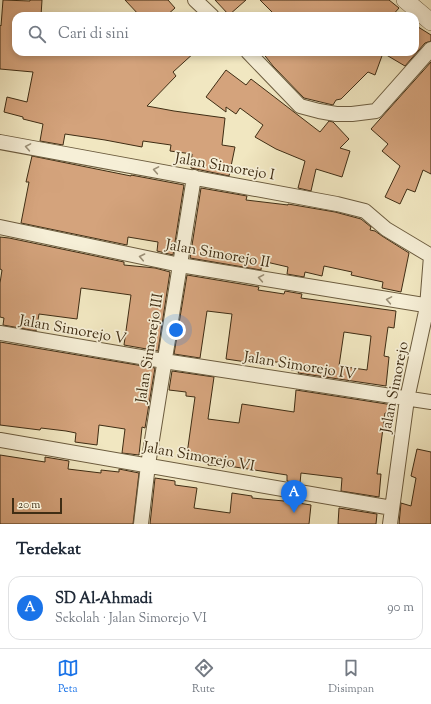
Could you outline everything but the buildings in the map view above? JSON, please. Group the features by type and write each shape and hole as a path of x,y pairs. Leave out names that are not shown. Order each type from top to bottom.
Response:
{"street":[{"path":"195,0 208,12"},
{"path":"405,0 431,22"},
{"path":"252,56 300,106 319,111 352,114 376,111 431,49"},
{"name":"Jalan Simorejo I","path":"0,142 337,204 364,211 386,229 431,256"},
{"name":"Jalan Simorejo III","path":"141,524 148,464 194,177"},
{"name":"Jalan Simorejo II","path":"0,227 180,265 429,307"},
{"name":"Jalan Simorejo","path":"390,524 407,399 429,307 431,256"},
{"name":"Jalan Simorejo V","path":"0,333 164,361"},
{"name":"Jalan Simorejo IV","path":"164,361 431,402"},
{"name":"Jalan Simorejo VI","path":"0,440 148,464 392,508"}],"place":[{"name":"SD Al-Ahmadi","path":"294,513"}]}
